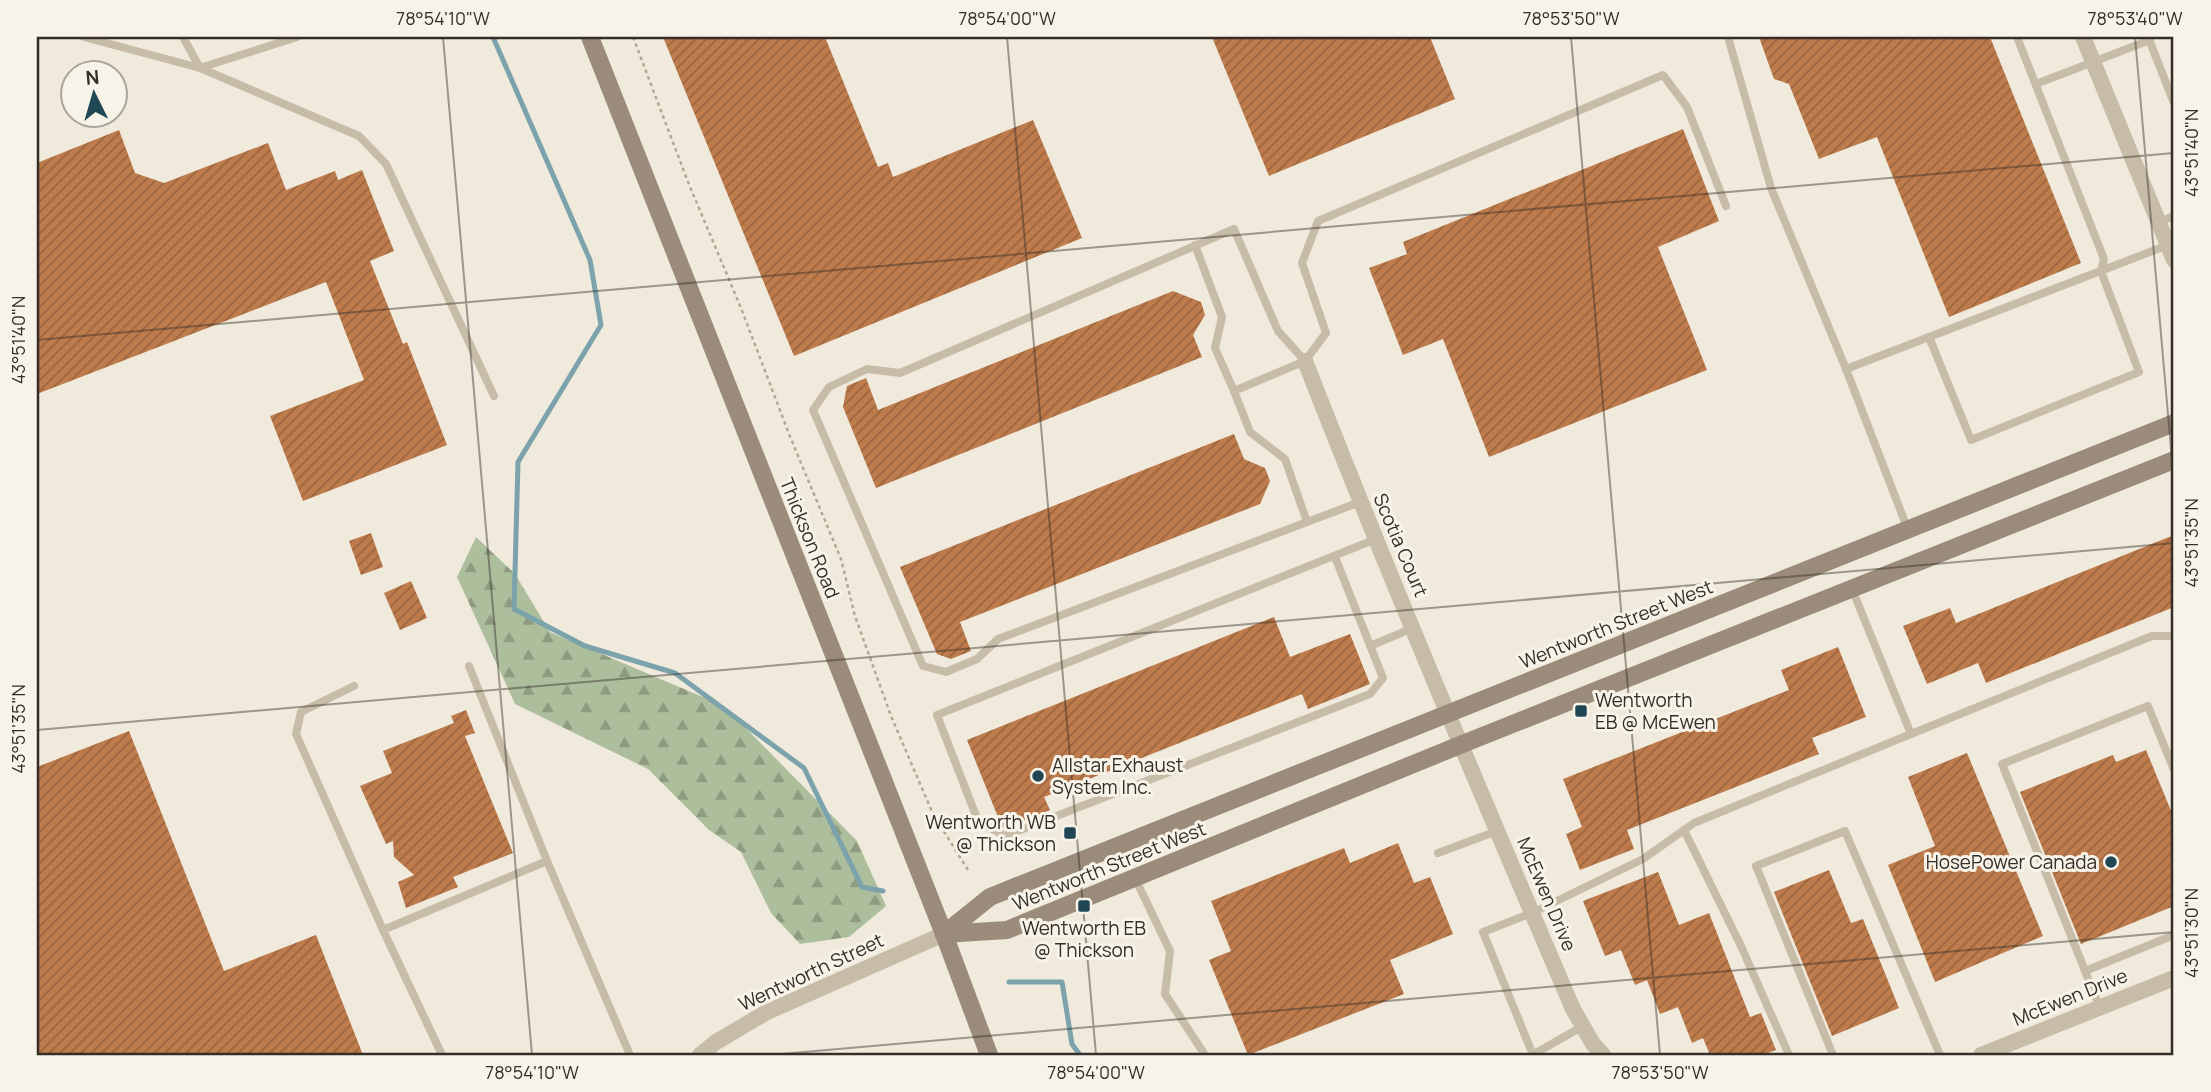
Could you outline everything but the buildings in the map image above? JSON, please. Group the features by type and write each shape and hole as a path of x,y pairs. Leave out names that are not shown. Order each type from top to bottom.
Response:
{"main road":[{"name":"Thickson Road","path":"590,37 944,934 989,1055"},
{"name":"Wentworth Street West","path":"944,934 990,897 2174,423"},
{"name":"Wentworth Street West","path":"944,934 1007,930 1460,745 2174,460"}],"street":[{"path":"2083,37 2166,219 2171,253"},
{"name":"Scotia Court","path":"1305,361 1460,745"},
{"name":"McEwen Drive","path":"1460,745 1573,1009 1597,1053"},
{"name":"Wentworth Street","path":"700,1055 716,1042 767,1012 944,934"},
{"name":"McEwen Drive","path":"1981,1055 2174,978"}],"lane":[{"path":"84,37 200,68 359,136 386,164 494,396"},
{"path":"183,37 200,68"},
{"path":"200,68 297,37"},
{"path":"1728,37 1771,188 1846,369 1908,530"},
{"path":"1930,337 1971,440 2139,372 2101,271 2104,258 2017,37"},
{"path":"2036,84 2149,39 2174,103"},
{"path":"1234,391 1305,361 1326,333 1320,309 1302,263 1318,221 1663,75 1686,107 1727,206"},
{"path":"1305,361 1278,331 1234,229 900,373 867,369 829,387 813,410 923,666 946,672 977,659 998,639 1360,502"},
{"path":"1195,245 1223,317 1215,348 1250,432 1285,459 1307,522"},
{"path":"1846,369 2101,271 2171,253"},
{"path":"1335,556 1383,678 1370,694 1005,836 978,821 937,715 1376,539"},
{"path":"1852,589 1911,733"},
{"path":"1370,646 1413,628"},
{"path":"1583,1026 1534,1054 1483,932 1532,913 1643,859 1694,823 2152,636 2174,636"},
{"path":"469,666 547,861 630,1055"},
{"path":"354,686 301,712 296,734 442,1055"},
{"path":"2100,1008 2002,764 2148,706 2174,770"},
{"path":"1684,830 1741,946 1789,1055"},
{"path":"1438,853 1497,831"},
{"path":"1833,1055 1756,866 1845,831 1940,1055"},
{"path":"383,930 547,861"},
{"path":"1135,878 1170,951 1165,994 1205,1055"},
{"path":"2085,971 2174,935"}],"path":[{"path":"633,37 688,182 841,559 855,616 891,716 933,814 968,870"}],"green space":[{"path":"476,537 515,574 550,632 724,706 857,841 886,906 849,937 800,944 771,913 741,852 709,830 648,769 515,704 457,577"}],"waterway":[{"path":"493,37 590,260 601,325 518,462 514,609 585,646 675,673 804,768 862,887 883,891"},
{"path":"1009,982 1062,982 1072,1044 1080,1055"}],"place":[{"name":"Wentworth EB @ McEwen","path":"1581,711"},
{"name":"Allstar Exhaust System Inc.","path":"1038,776"},
{"name":"Wentworth WB @ Thickson","path":"1070,833"},
{"name":"HosePower Canada","path":"2111,862"},
{"name":"Wentworth EB @ Thickson","path":"1084,906"}]}
